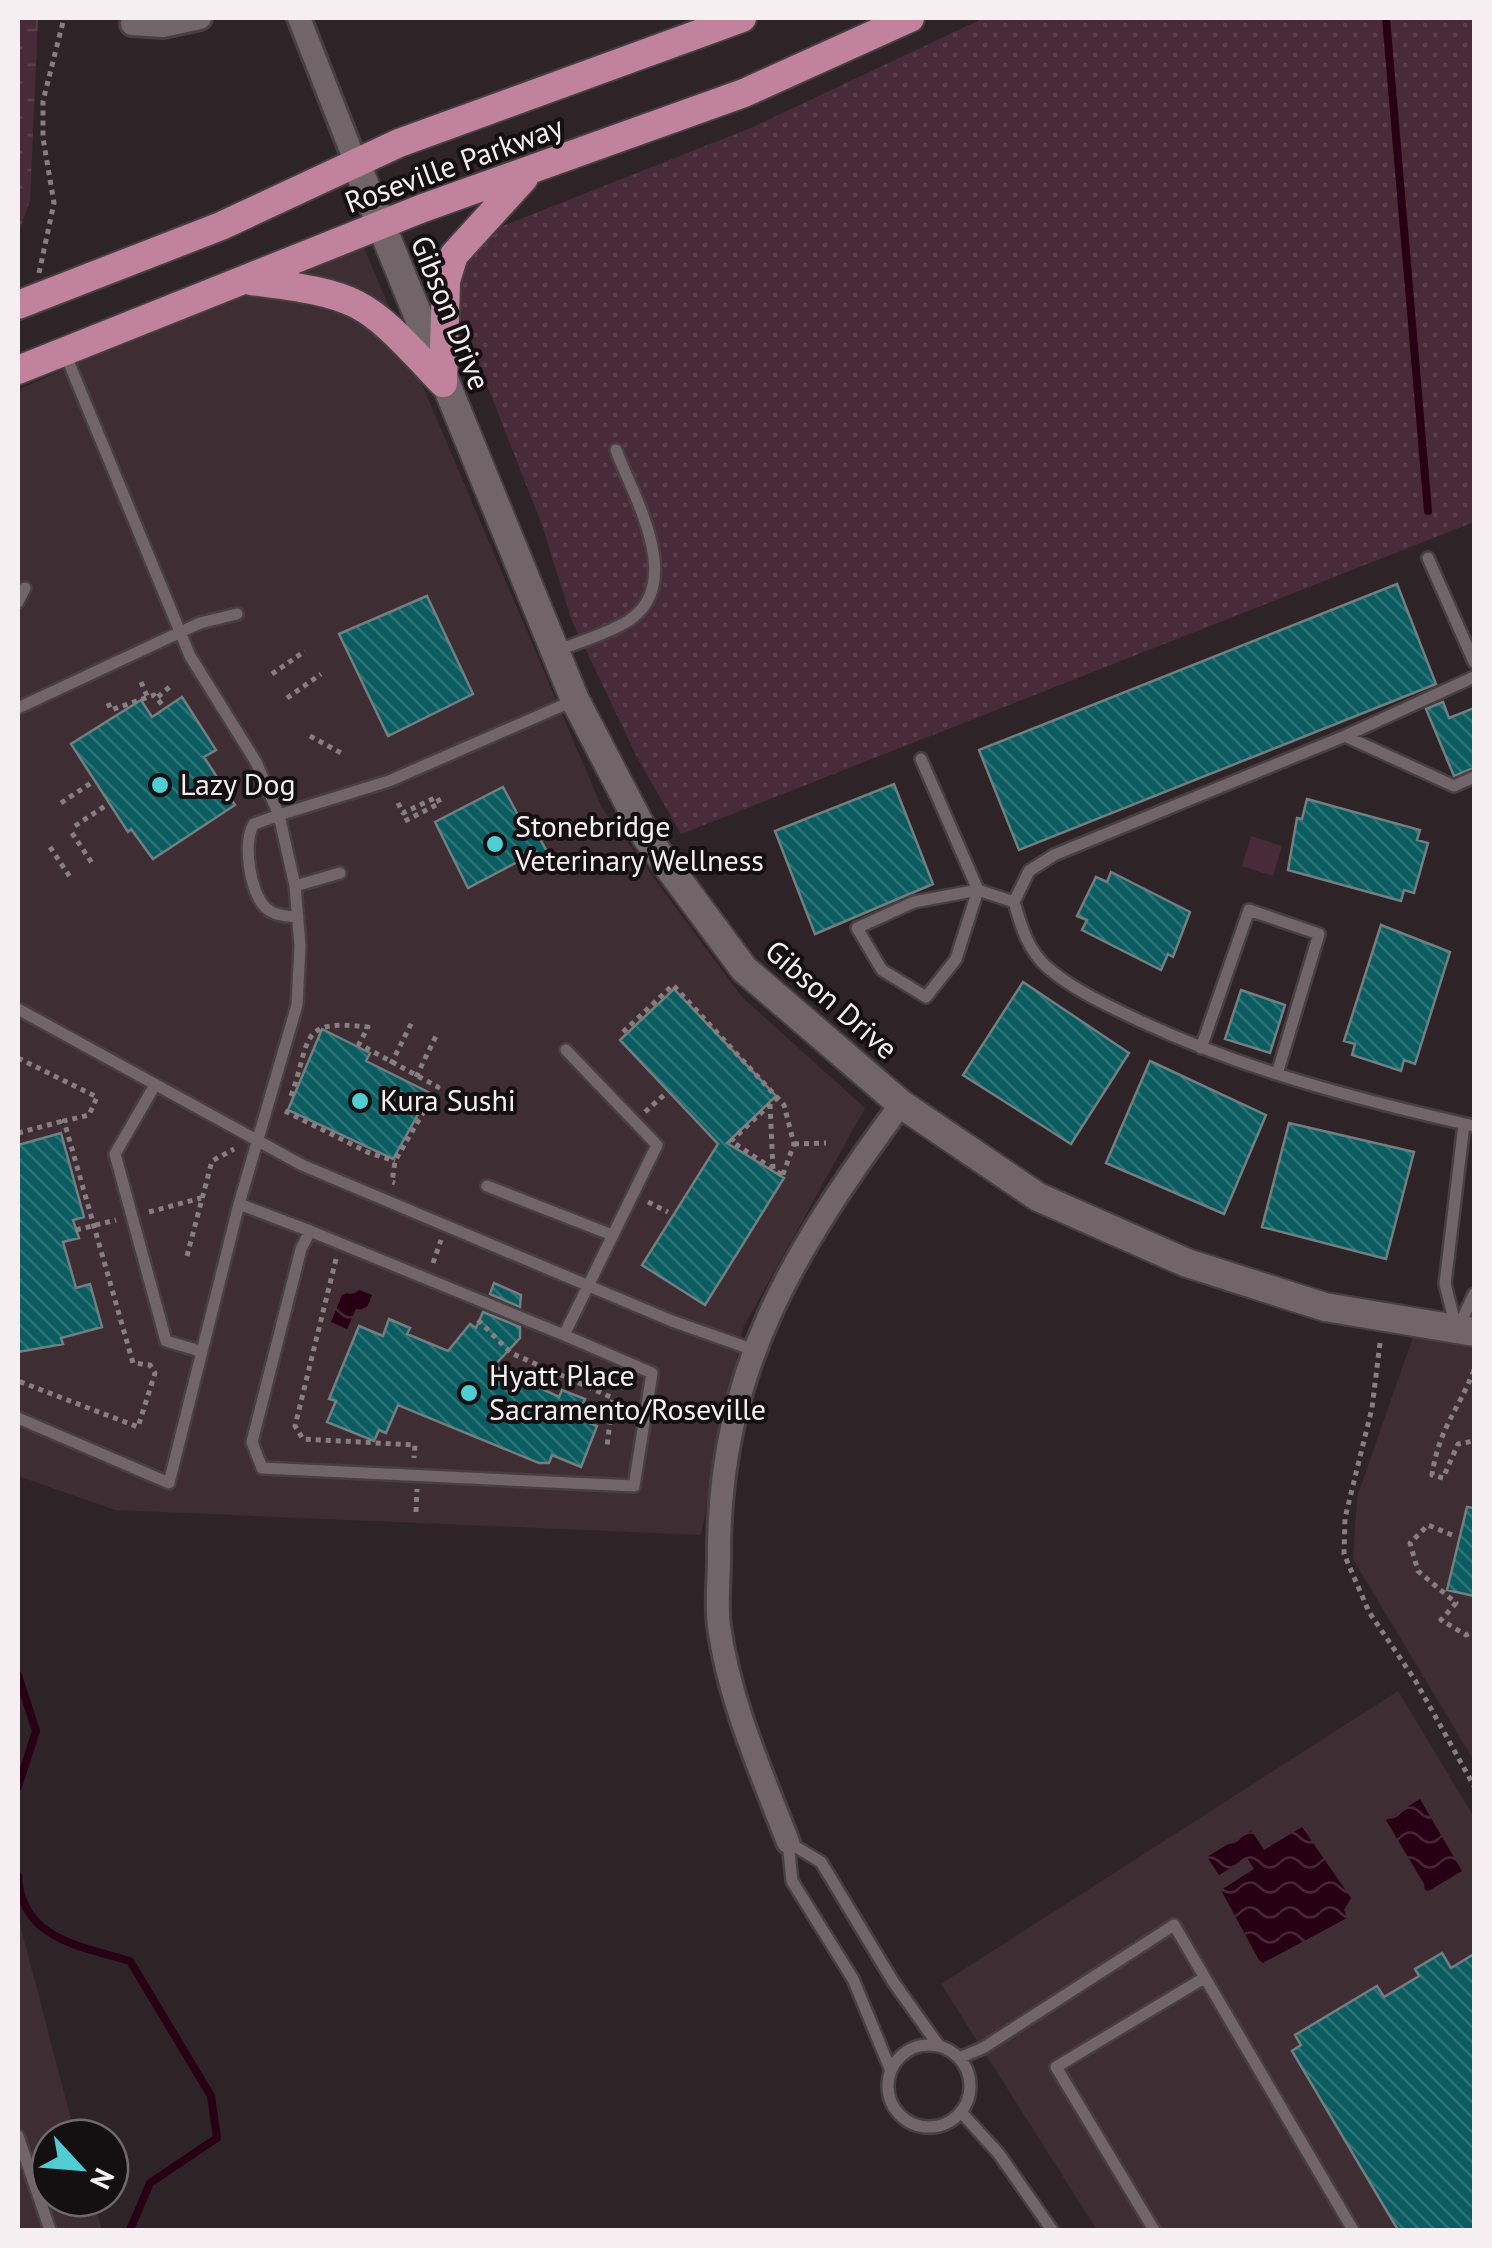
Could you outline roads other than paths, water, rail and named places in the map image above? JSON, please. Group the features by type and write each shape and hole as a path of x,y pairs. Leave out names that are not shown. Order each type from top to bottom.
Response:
{"main road":[{"name":"Roseville Parkway","path":"30,300 221,226 355,161 742,18"},
{"name":"Roseville Parkway","path":"18,370 380,226 744,93 910,18"},
{"path":"443,382 446,281 454,254 529,174"},
{"path":"247,280 332,291 351,298 378,314 443,382"}],"street":[{"path":"132,24 162,26 200,18"},
{"path":"298,18 355,161"},
{"name":"Gibson Drive","path":"355,161 574,700 647,838 744,970 901,1104 1038,1197 1186,1262 1382,1320 1466,1331"},
{"path":"788,1842 747,1738 719,1625 720,1508 754,1350 770,1306 806,1238 901,1104"}],"lane":[{"path":"18,1418 169,1482 239,1204 297,1005 298,917 280,815 256,762 190,656 64,352"},
{"path":"552,653 630,620 653,592 655,554 616,450"},
{"path":"1428,558 1474,662"},
{"path":"18,602 25,588"},
{"path":"18,708 180,632 237,614"},
{"path":"1466,1331 1445,1284 1457,1180 1469,1125 1276,1074 1200,1048 1095,1000 1046,967 1023,934 1014,902 1029,871 1054,855 1345,736 1474,678"},
{"path":"298,917 280,916 257,898 246,849 254,824 389,782 574,700"},
{"path":"1345,736 1454,786 1474,777"},
{"path":"921,759 978,890 956,959 926,997 882,970 858,928 914,902 978,890 1014,902"},
{"path":"295,886 340,873"},
{"path":"1200,1048 1250,910 1319,934 1276,1074"},
{"path":"18,1009 256,1142 371,1195 754,1350"},
{"path":"564,1335 657,1145 566,1050"},
{"path":"155,1085 115,1154 166,1341 200,1352"},
{"path":"1457,1180 1474,1182"},
{"path":"487,1186 612,1235"},
{"path":"239,1204 310,1231 652,1373 634,1486 262,1468 252,1442 301,1249 310,1231"},
{"path":"1466,1331 1474,1294"},
{"path":"788,1842 821,1862 894,1983 939,2046 959,2058 969,2079 960,2112 942,2124 909,2121 889,2094 891,2071 853,1979 792,1881 788,1842"},
{"path":"959,2058 982,2048 1174,1924 1353,2230"},
{"path":"1154,2230 1056,2067 1204,1978"},
{"path":"891,2071 916,2047 939,2046"},
{"path":"960,2112 999,2154 1052,2230"},
{"path":"18,2136 50,2230"}],"water":[{"path":"357,1289 372,1295 366,1310 356,1309 347,1329 331,1322 342,1295"},
{"path":"1420,1799 1462,1871 1425,1893 1424,1884 1386,1820"},
{"path":"1302,1827 1351,1898 1344,1910 1347,1918 1261,1964 1221,1890 1254,1869 1247,1858 1219,1875 1207,1857 1251,1830 1264,1850"}],"waterway":[{"path":"1386,18 1428,511"},
{"path":"18,1675 36,1731 18,1787"},
{"path":"18,1876 22,1897 42,1927 73,1944 130,1961 211,2096 217,2138 150,2183 130,2230"}],"place":[{"name":"Lazy Dog","path":"160,785"},
{"name":"Stonebridge Veterinary Wellness","path":"495,844"},
{"name":"Kura Sushi","path":"360,1101"},
{"name":"Hyatt Place Sacramento/Roseville","path":"469,1393"}]}
